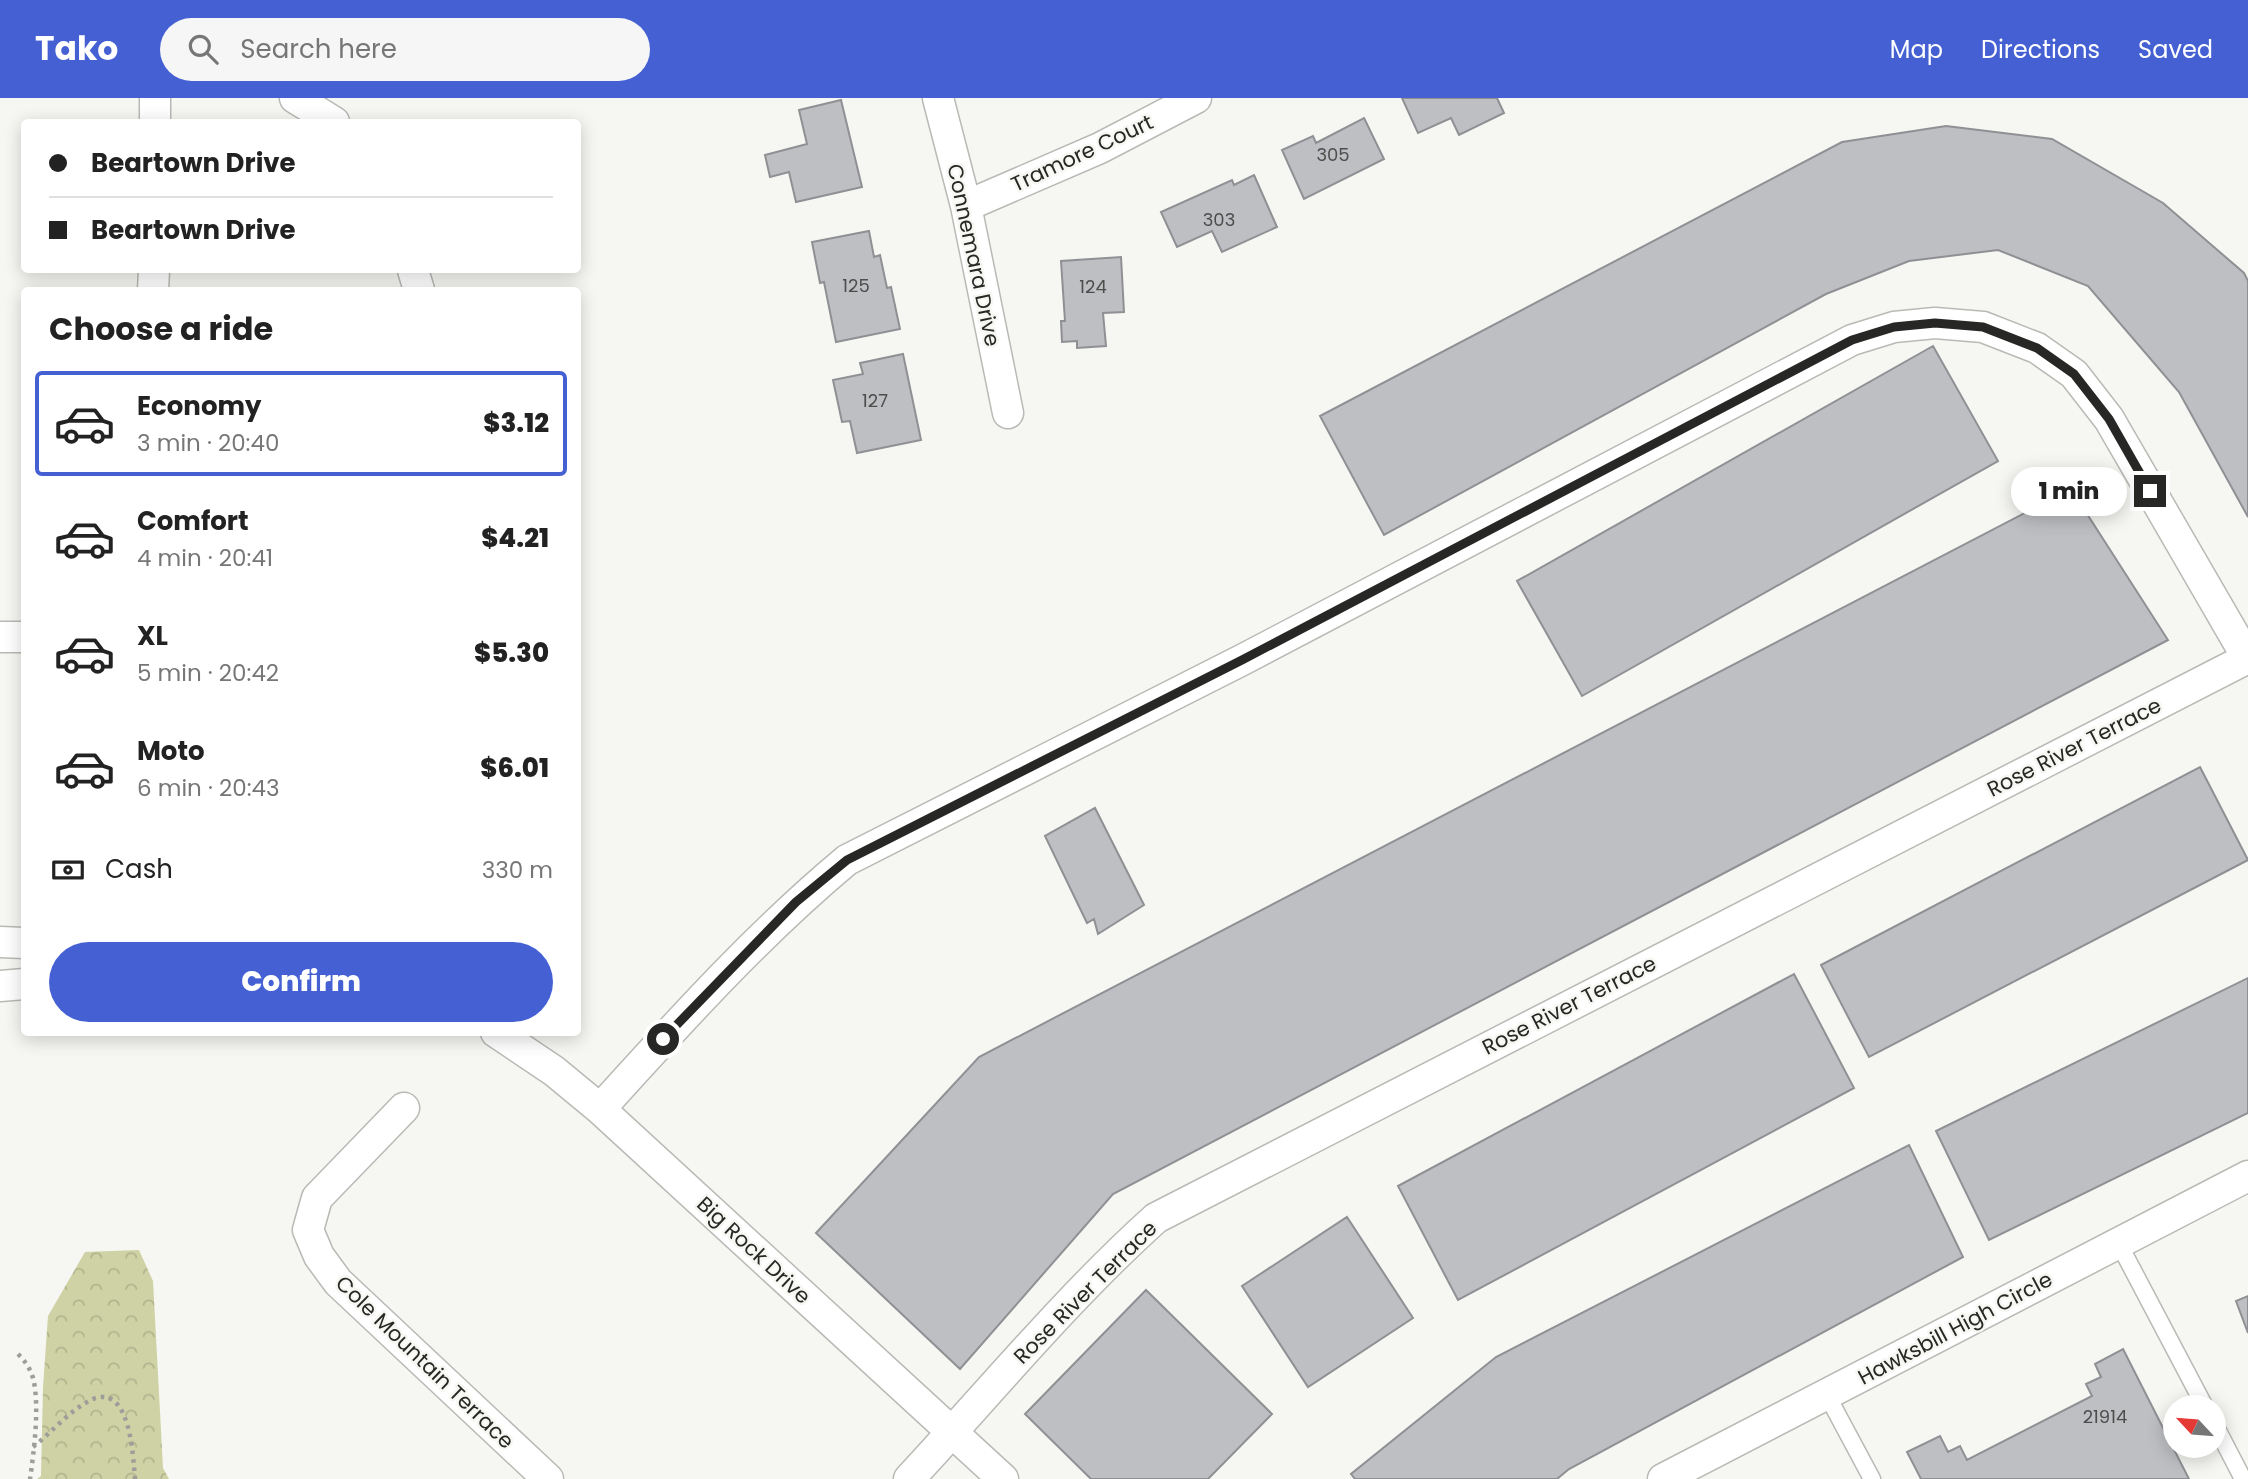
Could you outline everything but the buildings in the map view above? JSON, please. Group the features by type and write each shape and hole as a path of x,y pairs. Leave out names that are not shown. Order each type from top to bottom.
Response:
{"street":[{"path":"155,98 155,119"},
{"path":"295,98 329,119"},
{"name":"Connemara Drive","path":"938,98 966,206 1008,413"},
{"name":"Tramore Court","path":"966,206 1100,148 1196,98"},
{"path":"600,1109 750,948 796,902 847,860 1254,653 1852,340 1894,327 1935,323 1983,327 2037,348 2074,374 2109,419 2248,658"},
{"path":"0,637 21,637"},
{"name":"Rose River Terrace","path":"909,1479 1051,1322 1120,1250 1156,1218 2248,658"},
{"path":"0,943 21,943"},
{"path":"0,986 21,984"},
{"name":"Big Rock Drive","path":"502,1036 554,1071 600,1109 1003,1479"},
{"name":"Cole Mountain Terrace","path":"404,1108 317,1198 308,1230 319,1256 338,1282 548,1479"},
{"name":"Hawksbill High Circle","path":"1662,1479 2248,1175"}],"lane":[{"path":"2118,1242 2199,1395"},
{"path":"1827,1395 1872,1479"},
{"path":"2226,1446 2243,1479"}],"path":[{"path":"18,1354 27,1364 33,1379 35,1402 30,1479"},
{"path":"33,1447 73,1412 95,1398 108,1399 119,1406 127,1421 135,1479"}],"green space":[{"path":"139,1250 153,1281 163,1468 169,1479 37,1479 41,1476 48,1316 85,1252"}],"route":[{"path":"663,1039 796,902 847,860 1242,660 1852,340 1894,327 1935,323 1983,327 2037,348 2074,374 2109,419 2150,491"}]}
